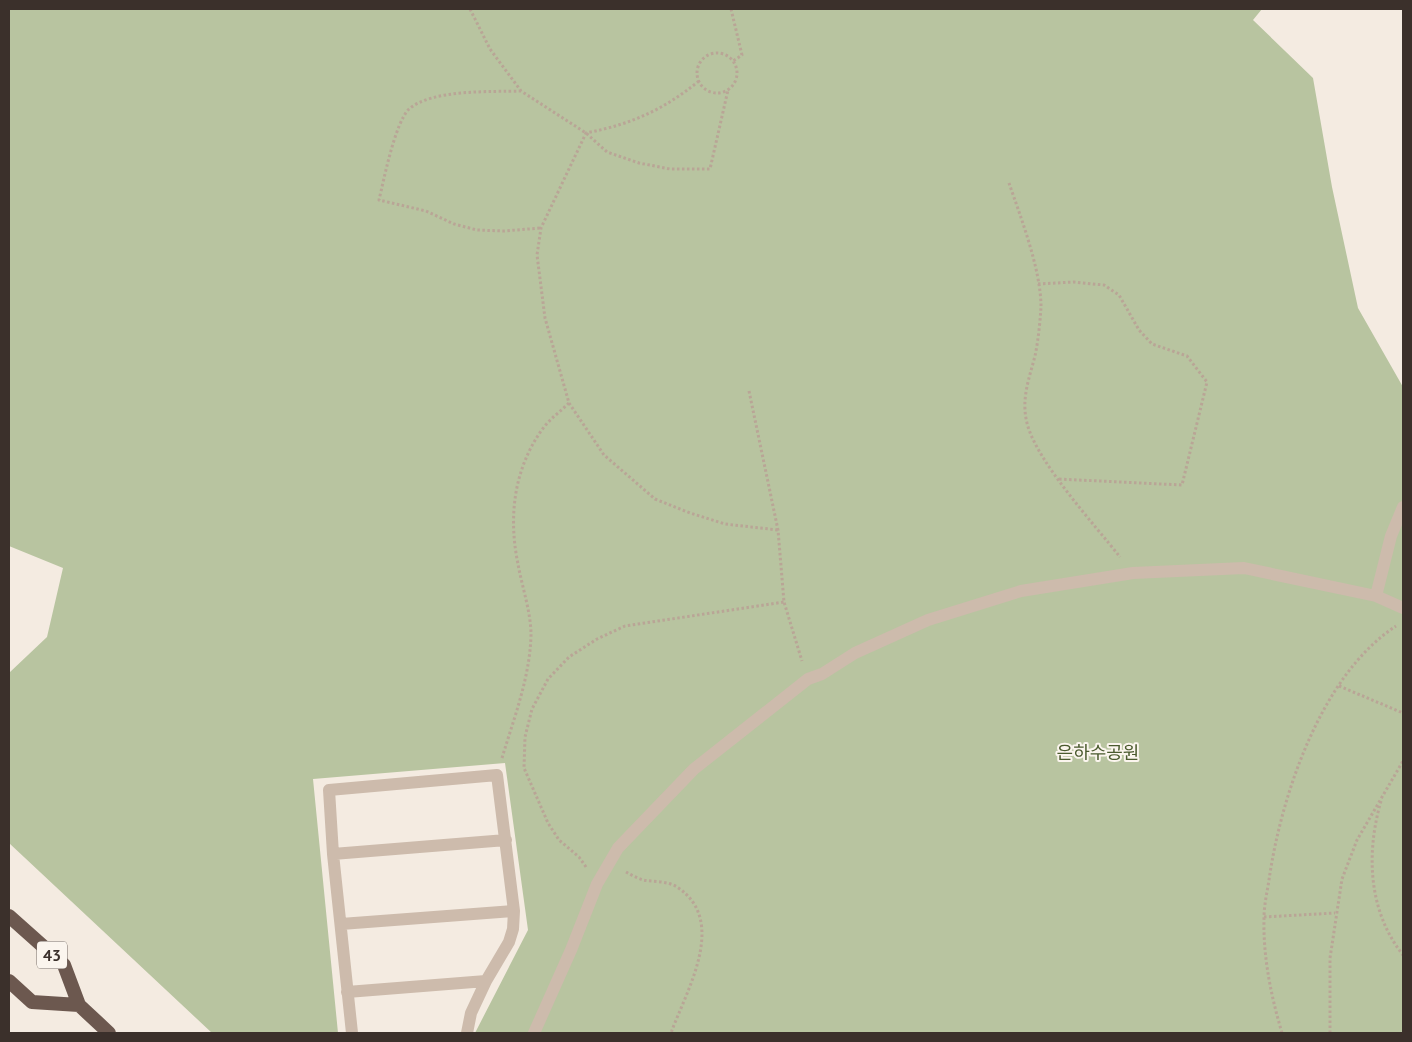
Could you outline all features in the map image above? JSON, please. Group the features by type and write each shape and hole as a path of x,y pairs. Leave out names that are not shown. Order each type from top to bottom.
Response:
{"highway":[{"name":"43","path":"9,916 64,965 79,1005 109,1033"},
{"path":"9,982 32,1002 79,1005"}],"street":[{"path":"1376,596 1391,536 1403,507"},
{"path":"534,1033 599,881 618,848 694,769 808,679 822,674 855,653 928,620 1021,591 1133,573 1244,568 1376,596 1403,608"},
{"path":"352,1033 328,790 497,775 514,910 513,929 510,942 486,981 471,1013 466,1033"},
{"path":"333,854 506,840"},
{"path":"341,924 514,910"},
{"path":"347,992 486,981"}],"path":[{"path":"470,9 490,49 521,91 586,133 607,152 640,163 670,169 710,169 728,90 737,74 733,61 728,56 716,52 704,57 697,68 699,81 708,91 721,92 728,90"},
{"path":"731,9 742,55 733,61"},
{"path":"586,133 612,128 648,116 674,101 699,81"},
{"path":"521,91 458,94 427,100 409,110 400,123 379,200 426,211 454,224 477,230 504,231 541,228"},
{"path":"586,133 541,228 537,255 546,318 569,403 604,455 655,499 724,524 778,530"},
{"path":"1008,182 1023,224 1038,284 1041,307 1035,356 1026,379 1027,423 1034,444 1058,479 1133,573"},
{"path":"1038,284 1074,282 1104,284 1119,295 1139,330 1152,344 1187,356 1207,382 1182,485 1058,479"},
{"path":"749,391 778,530 784,602 808,679"},
{"path":"497,775 522,689 531,635 517,563 513,531 513,502 519,474 530,449 545,426 569,403"},
{"path":"671,1033 699,966 702,931 698,914 690,898 676,886 642,880 622,870 599,881 579,857 559,840 548,823 524,768 526,737 532,709 548,679 569,658 597,639 625,626 784,602"},
{"path":"1282,1033 1272,999 1265,958 1264,917 1282,810 1299,764 1319,719 1339,686 1369,650 1388,632 1403,622"},
{"path":"1339,686 1403,714"},
{"path":"1330,1033 1330,958 1335,912 1342,879 1357,840 1403,761"},
{"path":"1383,796 1374,826 1371,858 1374,891 1384,921 1403,955"},
{"path":"1264,917 1335,912"}],"green space":[{"name":"은하수공원","path":"9,9 1262,9 1253,20 1313,78 1332,187 1358,308 1403,387 1403,1033 475,1033 528,930 505,763 313,779 338,1033 212,1033 9,843 9,673 47,637 63,568 9,546"}]}
